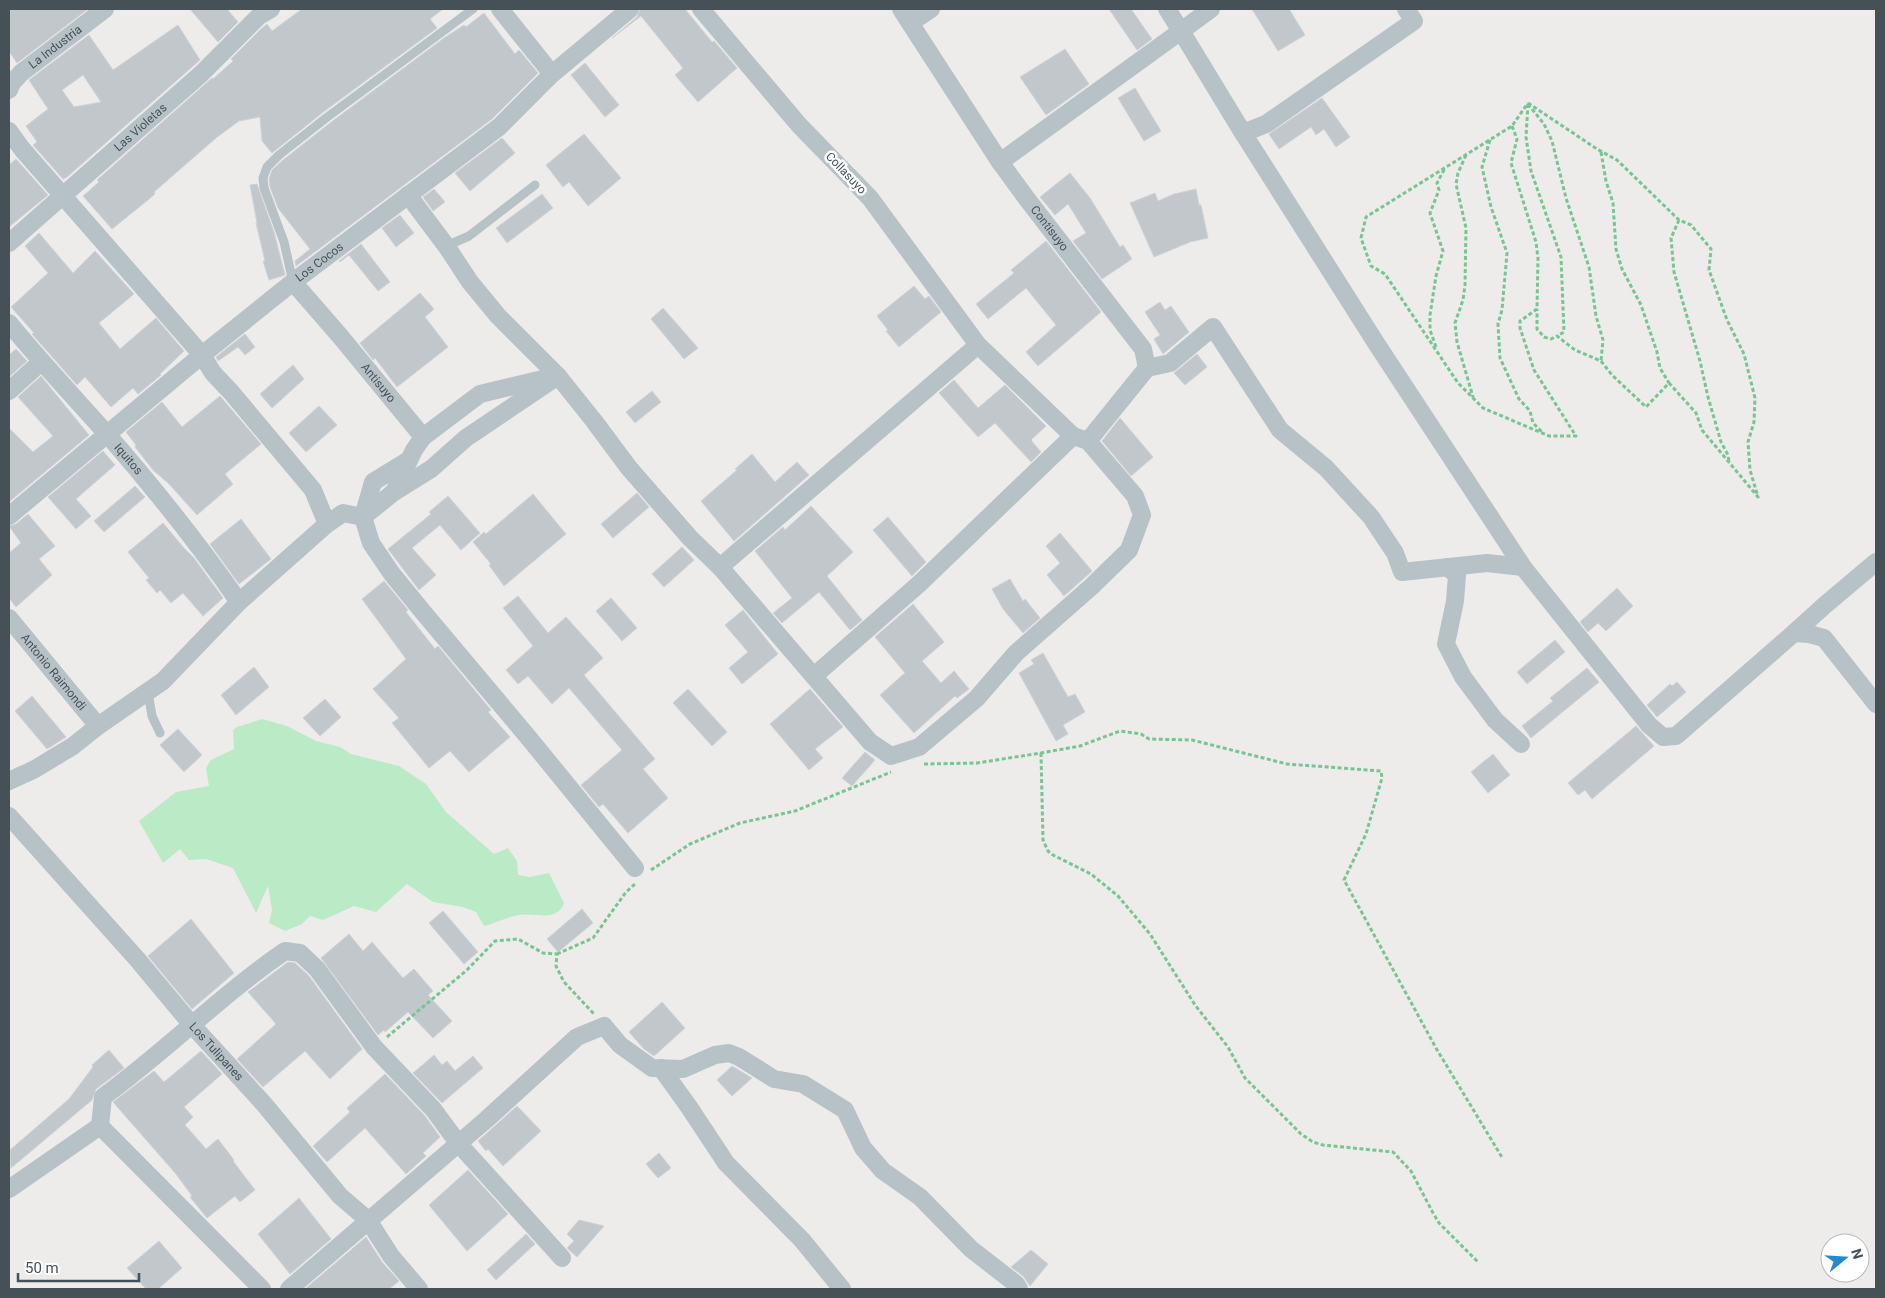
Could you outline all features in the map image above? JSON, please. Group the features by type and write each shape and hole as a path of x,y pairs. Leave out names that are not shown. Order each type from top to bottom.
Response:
{"street":[{"name":"La Industria","path":"10,84 21,73 105,9"},
{"path":"500,9 552,74"},
{"name":"Los Cocos","path":"9,516 202,355 293,282 499,127 552,74 630,9"},
{"name":"Collasuyo","path":"702,9 799,124 870,198 978,345 1081,438 1135,496 1142,515 1129,550 1091,587 1016,653 977,698 919,747 891,756 870,742 814,676"},
{"path":"905,16 931,9"},
{"path":"1168,9 1243,133 1376,343 1523,567 1649,725 1663,737 1676,736 1876,562"},
{"path":"1000,162 1211,9"},
{"path":"1243,133 1266,124 1414,21 1406,9"},
{"name":"Las Violetas","path":"9,243 201,74 261,11"},
{"name":"Contisuyo","path":"905,16 1000,162 1143,349 1147,368"},
{"path":"9,131 62,196 202,355 213,373 313,490 327,524"},
{"path":"408,195 470,282 498,316 558,376 629,468 690,538 720,566 814,676 1081,438 1147,368 1170,363 1213,327 1280,430 1326,468 1371,517 1395,553 1402,572 1487,563 1523,567"},
{"name":"Antisuyo","path":"293,282 340,336 423,438"},
{"name":"Iquitos","path":"9,323 172,511 206,554 239,602"},
{"path":"720,566 978,345"},
{"path":"9,391 41,362"},
{"path":"394,492 409,460 423,438 480,394 558,376"},
{"path":"364,517 394,492 431,469 466,438 558,376"},
{"path":"409,460 373,482 364,517 371,543 392,574 640,874"},
{"path":"9,781 35,769 73,746 98,726 163,681 239,602 327,524 343,513 364,517"},
{"path":"1446,567 1457,575 1455,601 1446,644 1463,677 1496,720 1521,744"},
{"name":"Antonio Raimondi","path":"9,618 98,726"},
{"path":"1794,633 1824,638 1876,704"},
{"name":"Los Tulipanes","path":"9,818 137,959 192,1025 264,1104 340,1196 368,1220 391,1256 419,1289"},
{"path":"9,1189 100,1126 103,1097 140,1070 263,966 285,951 300,954 317,969 374,1047 433,1109 458,1143 562,1258"},
{"path":"289,1289 577,1037 604,1026 620,1045 652,1068 683,1069 715,1055 729,1053 774,1079 803,1084 845,1110 863,1148 883,1171 920,1197 971,1249 1016,1284 1019,1289"},
{"path":"661,1068 726,1163 802,1240 842,1289"},
{"path":"100,1126 262,1289"}],"lane":[{"path":"293,282 284,242 264,188 263,178 267,167 278,155 326,118 473,9"},
{"path":"446,246 469,236 535,185"},
{"path":"148,692 152,716 160,733"}],"path":[{"path":"1528,103 1512,126 1366,217 1361,238 1371,266 1385,274 1458,383 1483,408 1550,436 1576,436 1534,370 1520,328 1520,321 1537,310"},
{"path":"1528,103 1617,160 1679,220 1691,225 1711,249 1708,270 1727,320 1744,354 1755,398 1754,422 1748,442 1750,470 1758,497 1702,430 1696,414 1669,384 1660,368 1657,352 1641,305 1622,270 1615,242 1613,204 1601,151"},
{"path":"1512,126 1517,139 1511,163 1536,242 1538,258 1537,329 1544,337 1551,339 1564,332 1561,257 1531,171 1526,137 1528,103"},
{"path":"1528,103 1544,124 1552,141 1566,198 1589,267 1596,316 1603,340 1601,360"},
{"path":"1490,140 1482,167 1491,207 1507,253 1502,310 1498,324 1500,358 1519,399 1530,411 1533,423 1544,434"},
{"path":"1466,155 1458,173 1456,184 1466,228 1466,257 1463,300 1455,323 1457,342 1473,398"},
{"path":"1436,350 1430,330 1430,315 1442,252 1430,214 1439,190 1438,183 1445,168"},
{"path":"1679,220 1671,238 1674,272 1700,361 1708,397 1730,463"},
{"path":"1557,336 1575,350 1601,360 1612,375 1646,406 1669,384"},
{"path":"918,764 978,763 1041,753 1080,746 1120,731 1141,734 1149,739 1192,740 1287,764 1380,770 1382,778 1366,834 1344,880 1436,1048 1503,1159"},
{"path":"1041,753 1043,840 1048,851 1101,882 1130,909 1150,934 1194,1005 1228,1047 1245,1078 1301,1134 1312,1142 1323,1145 1393,1152 1411,1170 1439,1223 1478,1262"},
{"path":"374,1047 467,970 495,941 518,939 543,953 557,954 593,938 640,874 690,844 740,822 796,811 893,772"},
{"path":"557,954 556,966 564,982 604,1026"}],"green space":[{"path":"262,719 287,726 316,741 340,747 351,754 399,766 426,784 446,812 494,854 508,848 517,861 518,875 530,877 549,873 564,903 561,909 551,915 525,914 484,926 476,912 463,907 433,902 407,884 376,912 354,906 323,920 310,916 302,924 285,931 269,923 272,910 268,886 256,913 233,868 206,859 189,860 180,849 163,863 139,821 176,792 209,786 206,768 211,760 234,749 233,730"}],"building":[{"path":"9,9 88,9 17,63 9,51"},
{"path":"190,9 227,9 238,22 218,42"},
{"path":"302,9 443,9 430,19 437,28 322,113 272,153 262,141 260,117 239,121 216,138 154,192 155,194 112,229 83,196 99,182 97,180 233,61 231,59 261,29 267,24 272,31"},
{"path":"640,9 685,9 712,42 714,41 737,68 698,102 675,75 683,68 641,16 612,38 637,17"},
{"path":"1109,9 1131,9 1152,39 1137,50"},
{"path":"1252,9 1289,9 1305,35 1278,51"},
{"path":"484,13 515,54 519,50 538,73 492,119 296,266 295,261 310,249 278,208 270,187 269,179 272,170 330,123 444,38 464,25 466,27"},
{"path":"178,25 200,60 63,179 33,145 37,142 26,126 48,109 29,80 89,35 113,70","holes":["83,75 101,102 74,107 62,90"]},
{"path":"1065,49 1089,84 1046,115 1020,77"},
{"path":"585,63 619,105 605,117 571,75"},
{"path":"1135,88 1161,131 1144,141 1118,98"},
{"path":"1322,98 1350,137 1336,147 1324,129 1316,135 1311,127 1279,149 1269,134"},
{"path":"584,134 621,178 588,206 569,182 563,187 546,165"},
{"path":"502,138 515,153 470,191 455,173"},
{"path":"16,159 48,195 9,227 9,165"},
{"path":"1070,173 1090,198 1120,247 1123,245 1132,259 1102,279 1073,241 1086,233 1068,204 1055,215 1040,197"},
{"path":"257,184 274,232 285,275 269,280 263,261 265,261 250,185"},
{"path":"434,189 445,202 433,211 423,197"},
{"path":"1196,189 1208,238 1190,242 1154,257 1130,203 1155,193 1158,201 1174,194"},
{"path":"542,194 553,208 507,243 496,228"},
{"path":"400,215 414,233 396,247 382,228"},
{"path":"39,233 73,273 95,251 134,294 99,323 120,349 156,318 184,351 161,375 138,394 133,388 111,407 85,377 77,385 11,307 48,273 25,246"},
{"path":"1046,241 1101,312 1038,366 1026,352 1056,325 1026,288 988,319 976,304 1014,273 1011,270"},
{"path":"361,244 390,282 378,291 349,255 339,261"},
{"path":"914,286 925,299 929,296 941,312 899,347 877,316"},
{"path":"420,293 434,309 425,317 448,347 397,387 375,358 373,360 360,343"},
{"path":"1160,302 1165,310 1171,306 1189,332 1163,354 1154,339 1160,335 1145,312"},
{"path":"663,308 698,348 684,359 651,319"},
{"path":"245,334 255,347 245,355 238,347 218,361 216,357"},
{"path":"16,349 27,361 9,377 9,355"},
{"path":"1197,354 1207,367 1185,385 1174,373"},
{"path":"293,365 304,379 272,408 260,394"},
{"path":"41,376 89,435 9,502 9,428 33,452 53,436 18,397"},
{"path":"954,380 978,408 1005,385 1046,426 1031,440 1041,452 1031,462 995,423 978,437 939,393"},
{"path":"652,391 661,402 635,423 626,412"},
{"path":"220,396 261,444 225,474 233,484 197,515 169,484 153,470 126,432 162,402 182,427"},
{"path":"319,406 337,425 306,452 289,433"},
{"path":"1120,418 1153,457 1131,476 1102,441"},
{"path":"103,451 115,465 76,499 91,516 76,529 48,497"},
{"path":"752,454 775,482 797,462 809,475 734,541 701,501 737,470 735,469"},
{"path":"135,486 145,497 104,532 94,521"},
{"path":"637,493 649,507 613,538 601,524"},
{"path":"533,494 566,534 504,586 489,565 491,564 473,542 484,532 486,534"},
{"path":"448,496 480,533 461,550 440,525 412,548 436,575 419,590 388,549 431,514 429,512"},
{"path":"811,506 853,552 827,576 862,620 850,630 819,592 782,623 773,613 792,598 755,551 783,527 785,530"},
{"path":"28,514 55,546 39,559 52,575 16,607 9,598 9,553 21,543 9,526 16,524"},
{"path":"888,517 926,562 912,576 873,530"},
{"path":"241,519 271,559 239,584 210,544"},
{"path":"163,523 194,558 223,598 203,616 183,593 171,603 160,590 157,593 146,580 149,578 128,552"},
{"path":"1060,533 1092,571 1064,596 1047,575 1060,563 1046,546"},
{"path":"682,547 694,560 664,587 652,574"},
{"path":"1010,579 1023,601 1025,599 1040,618 1023,633 1003,609 992,589"},
{"path":"384,581 408,610 406,612 435,649 438,646 491,710 488,712 510,737 469,772 450,751 429,768 392,723 399,718 373,689 406,659 362,599"},
{"path":"1617,588 1633,606 1606,631 1598,623 1588,632 1580,622"},
{"path":"518,596 548,633 566,617 603,658 584,675 655,759 643,769 668,798 628,833 603,804 599,807 581,785 622,750 569,688 552,704 528,676 518,684 506,670 533,646 503,608"},
{"path":"611,598 637,628 622,641 596,611"},
{"path":"913,604 944,642 922,661 941,683 954,671 969,689 957,698 955,696 914,733 880,695 905,673 875,637"},
{"path":"743,610 778,654 742,684 729,668 748,652 725,625"},
{"path":"1555,640 1565,652 1527,684 1517,672"},
{"path":"1043,653 1068,697 1075,694 1085,712 1063,725 1068,734 1056,741 1019,673 1034,664 1031,660"},
{"path":"254,667 269,687 236,715 221,695"},
{"path":"1587,668 1599,682 1531,738 1522,726 1553,701 1550,698"},
{"path":"1677,682 1686,692 1657,717 1647,705 1670,684 1672,686"},
{"path":"688,689 727,732 712,746 673,703"},
{"path":"810,689 843,727 815,749 823,758 809,770 770,724"},
{"path":"32,696 66,737 47,749 15,711"},
{"path":"325,699 341,717 320,736 303,718"},
{"path":"1636,726 1654,746 1592,799 1585,790 1578,795 1568,783"},
{"path":"178,729 202,755 184,772 160,745"},
{"path":"865,752 875,760 852,786 842,778"},
{"path":"1493,754 1510,775 1488,793 1471,772"},
{"path":"582,909 593,923 558,952 547,939"},
{"path":"443,911 478,952 464,964 429,923"},
{"path":"191,919 234,973 192,1009 148,956"},
{"path":"349,934 363,951 372,942 403,978 414,969 433,991 428,995 452,1021 433,1038 408,1012 385,1032 384,1030 378,1035 321,958"},
{"path":"288,962 295,963 309,976 362,1049 330,1079 305,1051 263,1087 237,1059 276,1024 248,992"},
{"path":"662,1002 685,1028 654,1056 644,1049 629,1032"},
{"path":"109,1050 124,1068 96,1089 92,1100 11,1168 10,1150 69,1099 93,1067 92,1065"},
{"path":"201,1051 222,1074 184,1107 193,1117 185,1125 206,1149 218,1139 255,1190 240,1202 235,1196 207,1218 190,1197 192,1196 176,1174 113,1102 154,1071 164,1082"},
{"path":"434,1055 442,1065 447,1061 455,1071 473,1056 483,1068 442,1103 413,1073"},
{"path":"732,1066 752,1078 732,1096 717,1080"},
{"path":"385,1074 425,1116 440,1137 423,1153 426,1156 406,1174 365,1128 327,1162 313,1146 350,1112 347,1108"},
{"path":"517,1106 541,1131 503,1166 478,1141"},
{"path":"659,1153 671,1168 658,1178 646,1164"},
{"path":"468,1170 508,1214 467,1251 429,1205"},
{"path":"299,1198 331,1239 290,1274 258,1234"},
{"path":"579,1220 604,1226 577,1257 567,1248 574,1241 567,1234"},
{"path":"526,1234 535,1244 496,1280 487,1270"},
{"path":"366,1237 382,1262 399,1281 389,1289 305,1289"},
{"path":"159,1241 182,1268 158,1289 146,1289 127,1268"},
{"path":"1031,1250 1048,1264 1030,1286 1023,1276 1011,1267"}]}
